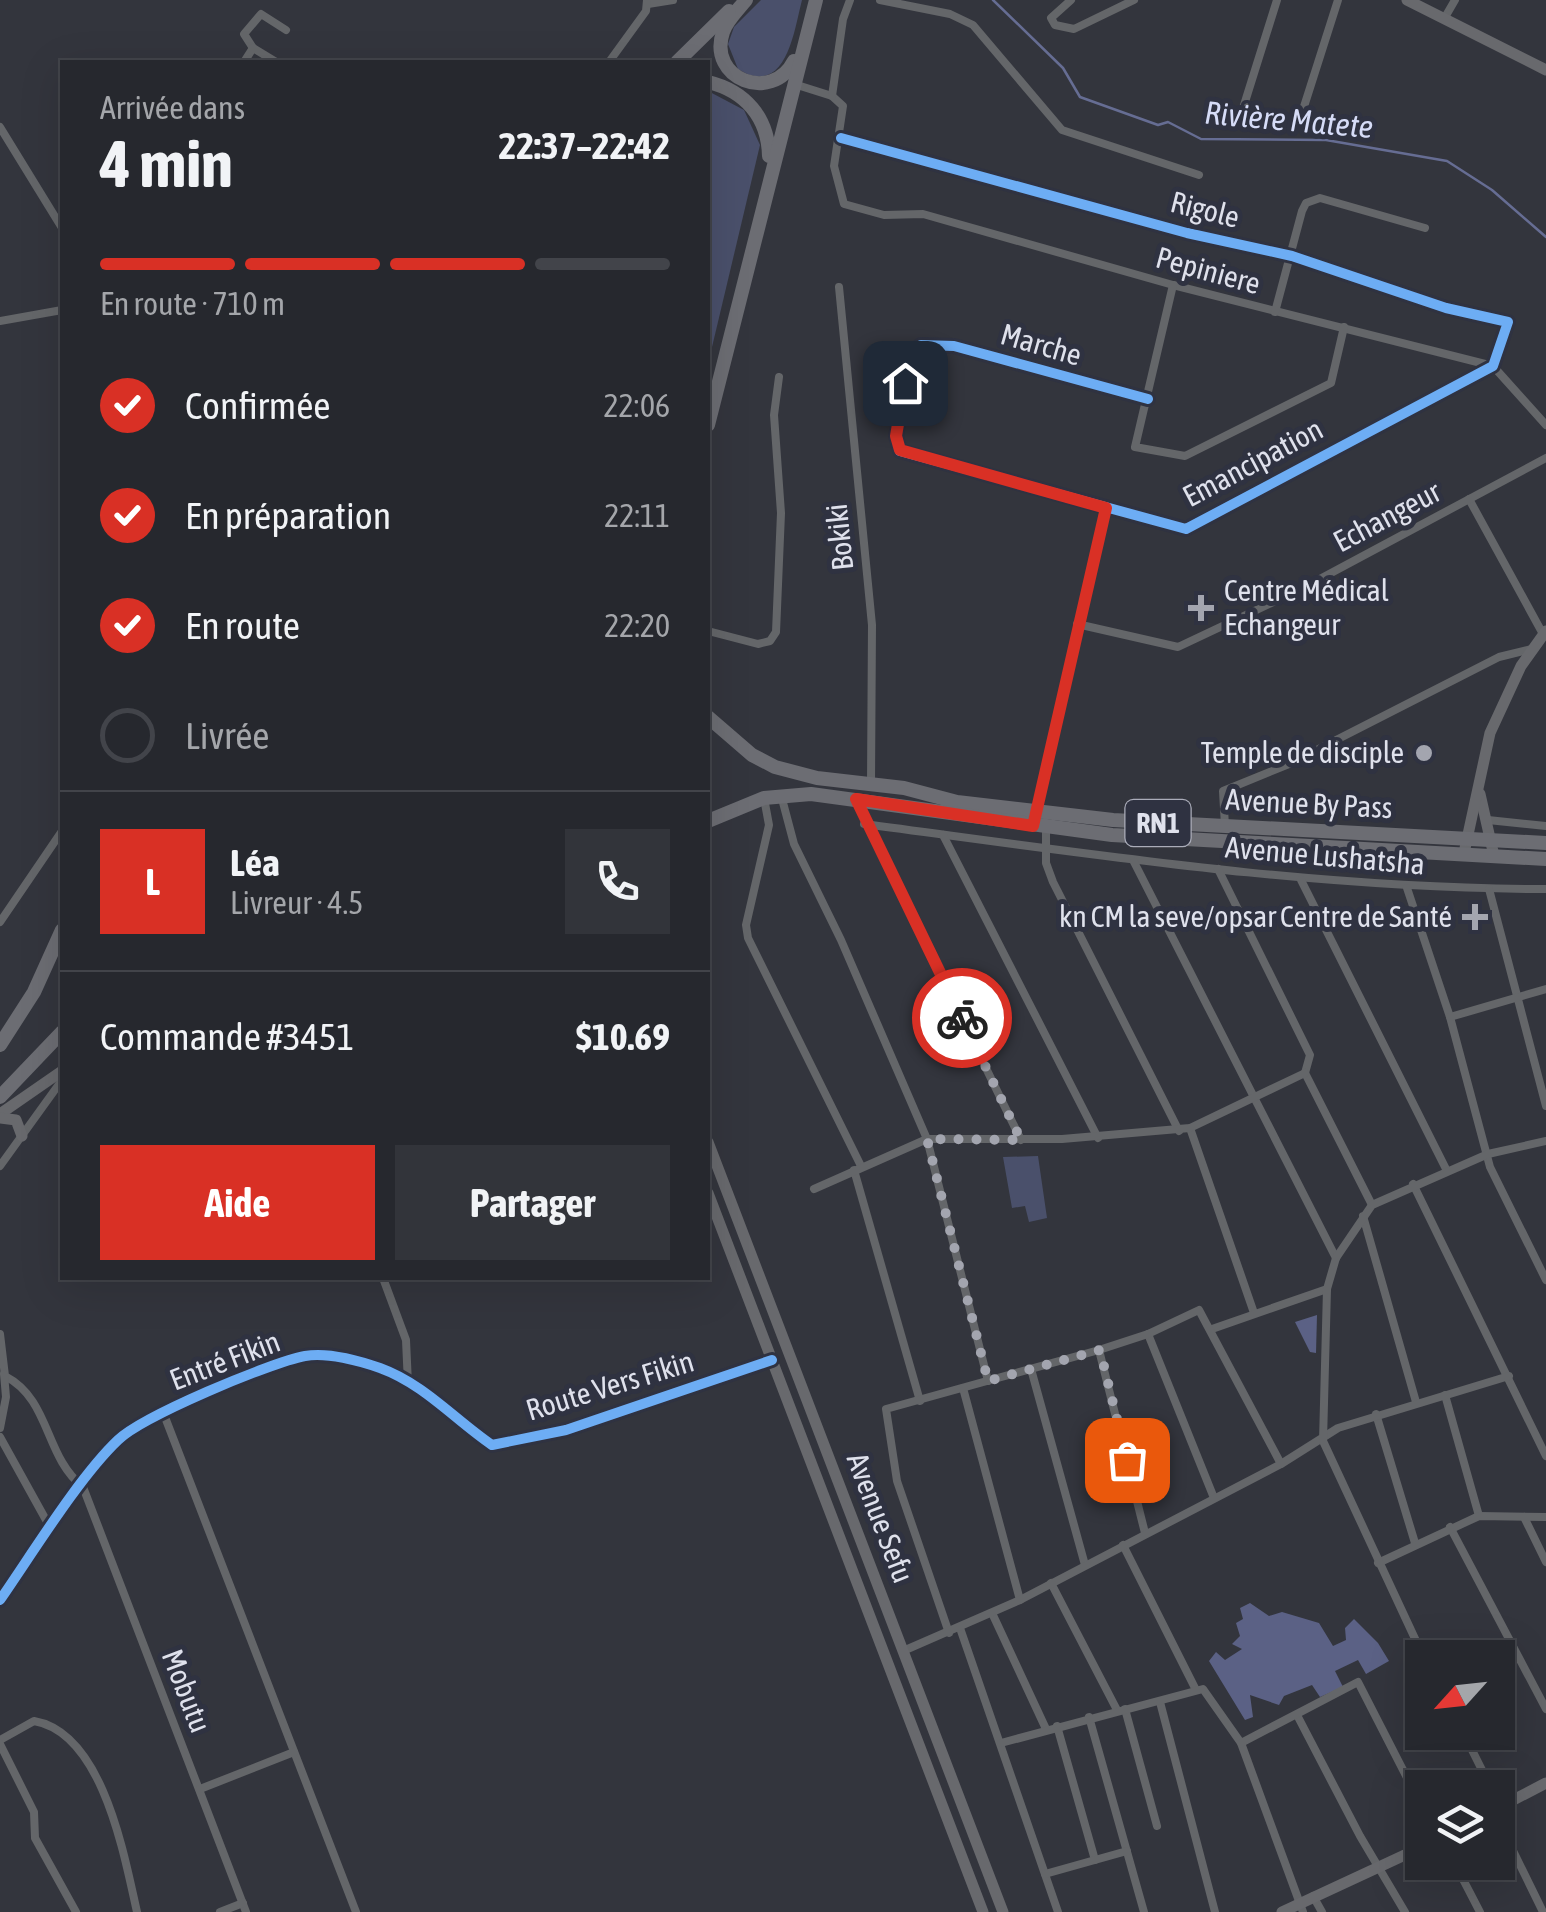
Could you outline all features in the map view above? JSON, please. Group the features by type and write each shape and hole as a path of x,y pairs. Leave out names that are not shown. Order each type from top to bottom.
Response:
{"highway":[{"path":"743,0 726,25 720,47 728,69 747,83 759,85 781,77 795,58 810,21"},
{"path":"679,60 743,0"},
{"path":"710,416 816,0"},
{"path":"710,83 735,92 760,118 769,148 766,187"},
{"name":"Avenue By Pass","path":"710,719 752,755 774,767 817,778 872,783 1038,822 1225,827 1493,849 1546,860"},
{"name":"Avenue By Pass","path":"781,795 811,794 1038,822 1465,847"},
{"name":"RN1","path":"710,820 781,795"},
{"name":"Avenue By Pass","path":"1493,849 1546,843"},
{"path":"0,1045 34,992 60,934"},
{"path":"0,1097 60,1034"}],"main road":[{"path":"1407,0 1546,70"},
{"path":"1465,847 1480,794 1490,734 1505,696 1544,632"},
{"path":"1480,794 1493,849"},
{"path":"0,1116 60,1072"},
{"path":"0,1116 16,1120 22,1136"},
{"name":"Avenue Sefu","path":"710,1147 1004,1912"},
{"path":"710,1198 728,1248"},
{"path":"710,1219 728,1248"},
{"name":"Avenue Sefu","path":"728,1248 982,1912"},
{"path":"748,1300 768,1293"},
{"path":"1515,1798 1546,1783"},
{"path":"1282,1912 1301,1907 1313,1896 1405,1856"}],"street":[{"path":"610,60 648,2 673,0"},
{"path":"832,96 843,18 850,0"},
{"path":"880,0 950,14 973,25 1062,130 1199,175"},
{"path":"1071,0 1050,18 1074,29 1134,0"},
{"path":"1239,121 1277,0"},
{"path":"1300,116 1338,0"},
{"path":"1444,19 1454,0"},
{"path":"273,60 254,48 244,34 260,14 286,30"},
{"path":"245,60 254,48"},
{"path":"792,83 832,96 843,106 841,138"},
{"path":"0,128 60,225"},
{"name":"Pepiniere","path":"841,138 834,166 844,204 868,212 923,214 1173,285 1493,366"},
{"name":"Rigole","path":"841,138 1187,233 1292,256 1446,308 1508,322 1493,366"},
{"path":"1276,312 1306,203 1320,198 1425,228"},
{"path":"1173,285 1135,448 1184,456 1331,383 1344,327"},
{"name":"Bokiki","path":"839,287 872,625 872,783"},
{"path":"0,320 60,310"},
{"name":"Emancipation","path":"921,345 911,353 899,413 896,436 900,450 1186,528 1493,366"},
{"name":"Marche","path":"921,345 954,346 1148,399"},
{"path":"1493,366 1546,425"},
{"path":"710,632 758,644 770,641 776,632 781,499 774,414 779,377"},
{"name":"Echangeur","path":"1078,624 1178,647 1303,588 1546,458"},
{"path":"1469,499 1544,632"},
{"path":"1106,508 1038,822 1053,882 1179,1130"},
{"path":"1225,827 1224,792 1289,764 1499,657 1532,649"},
{"path":"781,795 794,844 841,940 927,1139 988,1381"},
{"path":"764,798 769,825 746,925 748,938 858,1168 920,1400"},
{"path":"856,799 864,824 1021,1140"},
{"path":"1488,820 1546,826"},
{"name":"Avenue Lushatsha","path":"864,824 1134,862 1300,879 1407,888 1546,889"},
{"path":"942,834 1098,1138"},
{"path":"0,922 60,835"},
{"path":"1134,862 1336,1258"},
{"path":"1218,870 1310,1055 1305,1073 1372,1205"},
{"path":"1300,879 1446,1170"},
{"path":"1407,888 1450,1017 1494,1177 1546,1280"},
{"path":"1489,889 1546,1106"},
{"path":"1450,1017 1546,989"},
{"path":"814,1190 927,1139 1098,1138 1190,1128 1305,1073"},
{"path":"0,1166 60,1083"},
{"path":"1190,1128 1254,1314"},
{"path":"1415,1640 1323,1441 1327,1289 1336,1258 1372,1205 1488,1154 1546,1141"},
{"path":"1413,1184 1546,1456"},
{"path":"1363,1216 1416,1402"},
{"path":"385,1280 406,1340 408,1384"},
{"path":"1212,1329 1327,1289"},
{"path":"949,1633 897,1481 886,1409 1100,1350 1148,1334 1195,1310 1212,1329 1281,1464"},
{"path":"0,1334 0,1428"},
{"path":"1148,1334 1214,1498"},
{"path":"1100,1350 1145,1533"},
{"name":"Route Vers Fikin","path":"306,1356 363,1363 385,1370 429,1392 446,1411 492,1445 566,1430 772,1360"},
{"name":"Entré Fikin","path":"0,1600 118,1441 163,1412 306,1356"},
{"path":"1031,1370 1085,1564"},
{"name":"Mobutu","path":"3,1371 32,1396 64,1468 82,1486 244,1908"},
{"path":"903,1650 1020,1600 1281,1464 1338,1428 1509,1376"},
{"path":"963,1388 1020,1600"},
{"path":"1445,1395 1480,1516"},
{"path":"163,1412 356,1912"},
{"path":"1376,1414 1416,1543"},
{"path":"0,1437 51,1530"},
{"path":"1378,1563 1450,1526 1480,1516 1546,1517"},
{"path":"1524,1516 1546,1562"},
{"path":"1450,1526 1546,1709"},
{"path":"1123,1545 1196,1690"},
{"path":"1051,1583 1121,1709 1157,1826"},
{"path":"992,1614 1046,1729"},
{"path":"960,1628 1058,1912"},
{"path":"1240,1743 1358,1682 1405,1774"},
{"path":"1001,1743 1196,1690 1211,1695 1240,1743 1301,1907"},
{"path":"1160,1702 1215,1912"},
{"path":"1297,1715 1405,1912"},
{"path":"1089,1717 1144,1912"},
{"path":"76,1912 35,1838 34,1812 0,1742 34,1721 60,1728 109,1802 137,1912"},
{"path":"1057,1726 1095,1860"},
{"path":"200,1789 294,1752"},
{"path":"1045,1874 1127,1851"},
{"path":"1515,1855 1543,1912"},
{"path":"1463,1880 1480,1912"},
{"path":"1313,1896 1322,1912"},
{"path":"220,1912 244,1908"}],"shaded area":[{"path":"761,0 802,0 785,57 777,69 754,76 738,69 728,44 734,27"},
{"path":"710,92 744,110 760,145 710,356"},
{"path":"1038,1156 1047,1218 1029,1222 1025,1206 1012,1208 1003,1157"},
{"path":"1317,1315 1316,1353 1310,1352 1295,1322"},
{"path":"1250,1603 1269,1616 1282,1612 1319,1623 1333,1646 1346,1640 1345,1628 1354,1619 1378,1643 1389,1661 1366,1674 1358,1660 1335,1671 1343,1687 1320,1697 1312,1685 1284,1696 1279,1705 1250,1695 1253,1717 1245,1720 1209,1661 1216,1652 1225,1660 1242,1649 1232,1644 1240,1636 1236,1623 1243,1619 1240,1608"}],"waterway":[{"name":"Rivière Matete","path":"993,0 1063,68 1080,97 1158,125 1168,122 1201,139 1326,140 1447,161 1492,190 1546,237"}],"cycle path":[{"path":"841,138 1187,233 1292,256 1446,308 1508,322 1493,366 1186,529 900,451 896,436 911,353 921,345 954,346 1148,399"},
{"path":"0,1600 72,1495 118,1440 179,1405 288,1361 323,1355 380,1368 425,1393 492,1445 566,1430 772,1360"}],"way so far":[{"path":"962,1018 1021,1140 927,1139 988,1381 1100,1350 1127,1460"}],"place":[{"name":"Centre Médical Echangeur","path":"1201,608"},
{"name":"Temple de disciple","path":"1424,753"},
{"name":"kn CM la seve/opsar Centre de Santé","path":"1475,917"}],"route":[{"path":"905,383 896,436 900,450 1106,508 1033,826 856,799 864,824 962,1018"}]}
